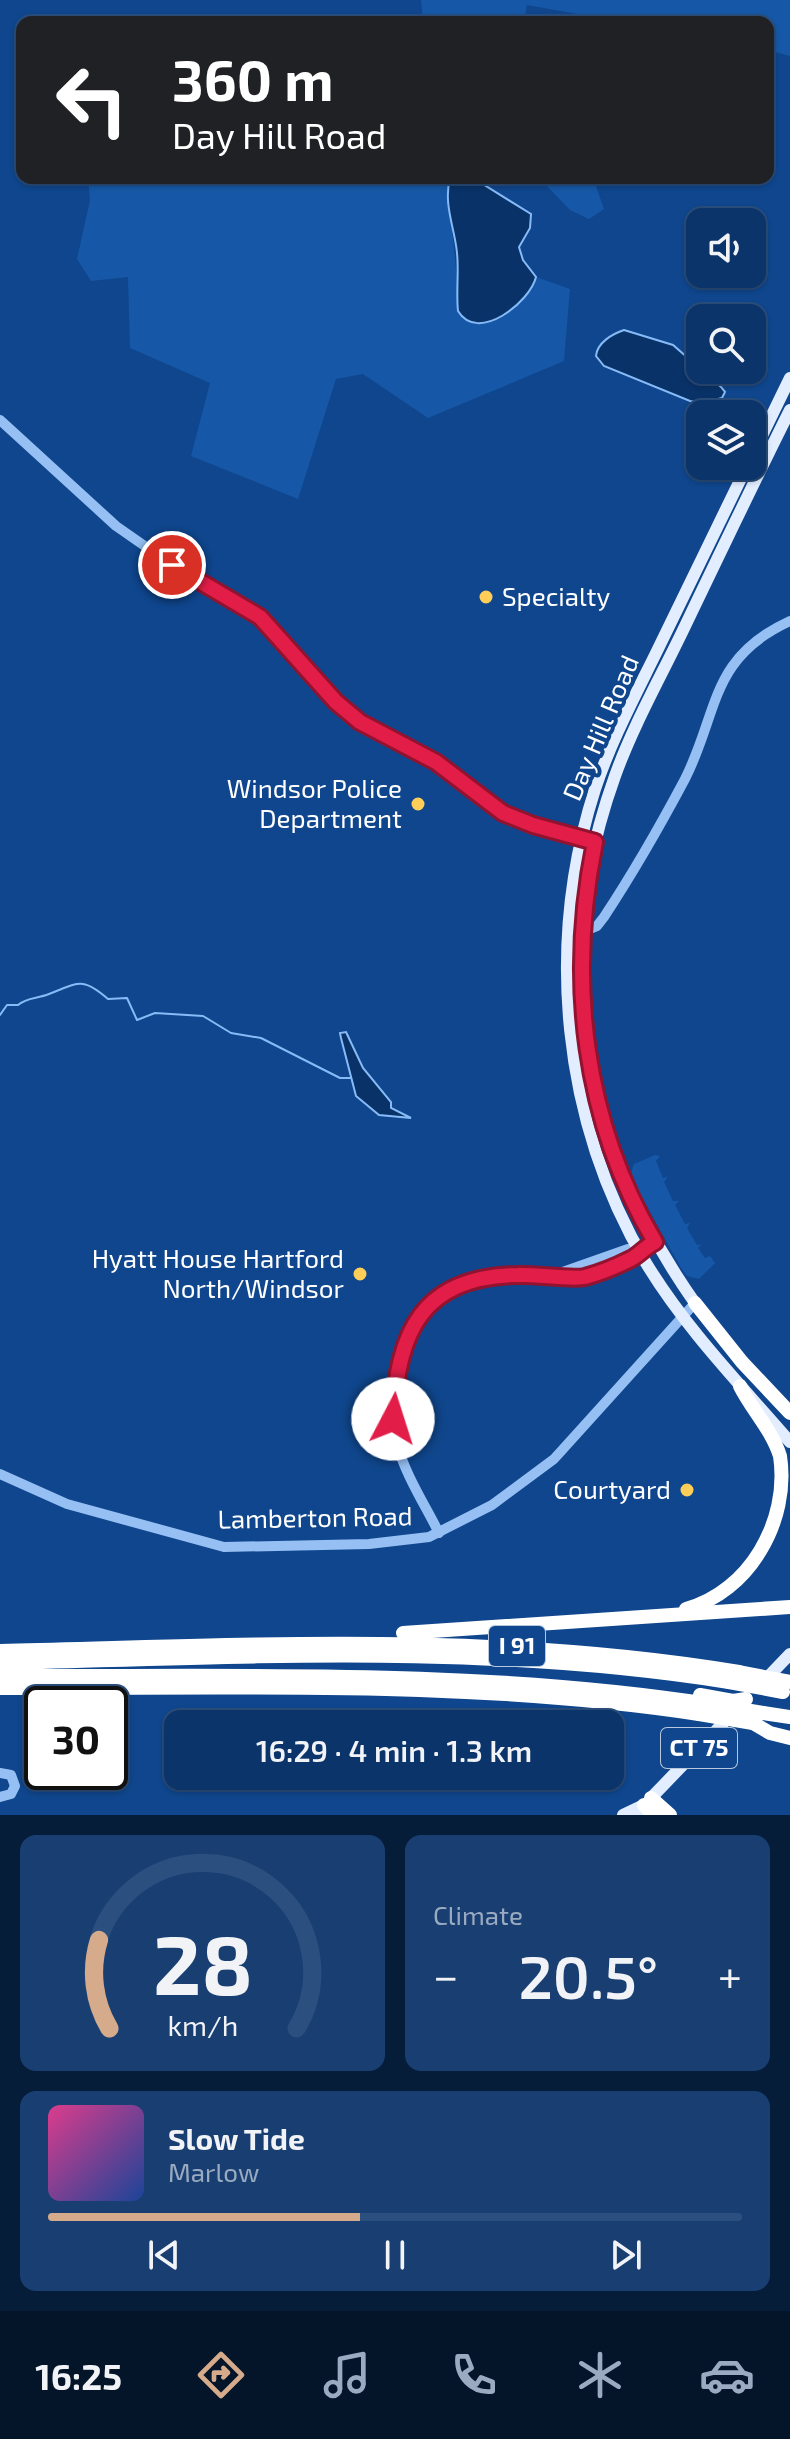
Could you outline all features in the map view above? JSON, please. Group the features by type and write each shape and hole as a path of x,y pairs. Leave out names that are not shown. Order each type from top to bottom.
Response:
{"highway":[{"path":"695,1303 742,1362 790,1413"},
{"path":"665,1615 696,1606 735,1583 763,1553 777,1523 784,1485 781,1459 772,1437 740,1386"},
{"path":"294,1644 317,1635 480,1629 787,1609"},
{"name":"I 91","path":"0,1651 406,1642 519,1646 626,1656 788,1689"},
{"path":"0,1663 469,1655 734,1677"},
{"path":"162,1659 509,1666 693,1685 735,1692 746,1699"},
{"path":"144,1677 255,1668 426,1670 572,1679 733,1701 746,1699"},
{"path":"0,1676 513,1682 704,1709"},
{"name":"I 91","path":"0,1688 484,1692 704,1709 758,1718 790,1729"},
{"path":"758,1718 790,1717"},
{"path":"758,1718 770,1733 790,1738"},
{"path":"647,1808 670,1815"}],"main road":[{"name":"Day Hill Road","path":"766,435 790,378"},
{"name":"Day Hill Road","path":"766,445 790,410"},
{"name":"Day Hill Road","path":"740,480 621,726 596,788 581,839 568,932 569,1017 581,1096 599,1160 639,1250 683,1317 790,1442"},
{"name":"Day Hill Road","path":"695,1303 655,1242 617,1167 595,1092 583,1016 582,932 595,842 626,748 708,578 747,480"},
{"path":"696,571 708,578"},
{"path":"569,1017 583,1016"},
{"path":"581,1096 595,1092"},
{"name":"CT 75","path":"623,1815 647,1808 790,1654"}],"street":[{"path":"0,420 116,526 172,565 260,617 348,714 436,762 503,813 595,842"},
{"path":"582,932 597,926 617,898 685,777 723,678 754,645 790,621"},
{"path":"439,1533 394,1434 393,1402 406,1337 428,1305 458,1284 487,1275 557,1274 584,1277 632,1259 639,1250 655,1242"},
{"name":"Lamberton Road","path":"0,1474 67,1504 224,1547 398,1543 439,1533 492,1505 554,1459 695,1303"},
{"path":"0,1773 11,1775 15,1786 11,1794 0,1797"}],"shaded area":[{"path":"421,0 790,0 790,56 774,52 774,16 588,16 527,5 525,16 422,16"},
{"path":"89,184 449,184 461,316 473,322 535,284 536,277 570,289 564,361 428,418 363,374 336,379 298,499 191,456 210,383 130,348 128,277 91,281 77,259 90,200"},
{"path":"449,184 483,184 531,214 530,228 519,247 523,260 536,277 524,298 502,316 490,321 478,323 467,320 458,311 457,253"},
{"path":"545,184 595,184 604,209 589,219 570,210"},
{"path":"624,330 673,345 686,356 686,384 718,384 725,392 722,398 688,400 604,366 596,356 599,347"},
{"path":"346,1032 363,1068 391,1102 391,1108 411,1118 379,1115 356,1096 340,1033"},
{"path":"655,1155 660,1156 656,1161 663,1178 668,1177 664,1182 673,1201 679,1201 675,1205 685,1224 690,1223 687,1228 697,1245 702,1244 698,1248 705,1258 710,1256 715,1263 699,1279 687,1276 681,1268 630,1176 634,1164"}],"waterway":[{"path":"0,1015 7,1005 18,1005 74,985 86,984 108,999 127,998 137,1020 155,1013 203,1016 231,1033 261,1038 340,1078 351,1078"}],"place":[{"name":"Specialty","path":"486,597"},
{"name":"Windsor Police Department","path":"418,804"},
{"name":"Hyatt House Hartford North/Windsor","path":"360,1274"},
{"name":"Courtyard","path":"687,1490"}],"route":[{"path":"172,565 260,617 336,702 360,722 436,762 503,813 533,825 595,842 581,955 588,1060 613,1157 655,1242 639,1250 632,1259 584,1277 557,1274 487,1275 441,1293 416,1318 406,1337 398,1366 393,1419"}]}
